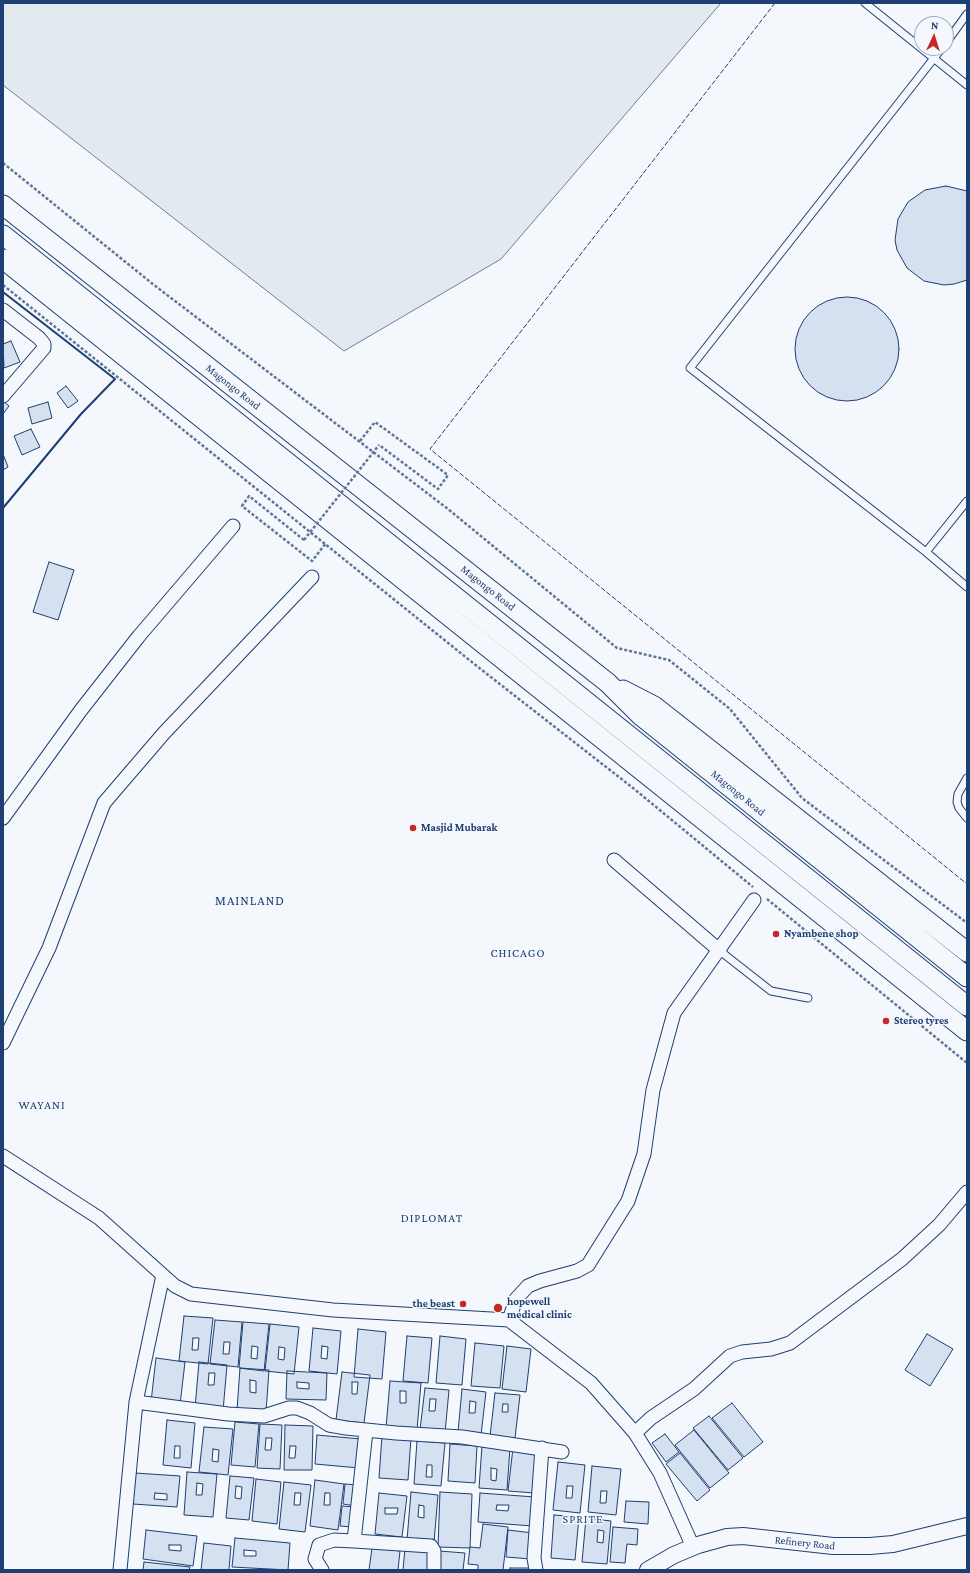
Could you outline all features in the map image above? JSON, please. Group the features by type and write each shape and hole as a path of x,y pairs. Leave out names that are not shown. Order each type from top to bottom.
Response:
{"main road":[{"name":"Magongo Road","path":"3,205 608,683 640,714 967,977"},
{"path":"3,235 967,1006"},
{"path":"3,259 967,1031"},
{"path":"608,683 654,706 967,952"}],"street":[{"path":"3,310 39,338 44,344 44,348 3,396"},
{"path":"3,818 81,710 138,636 233,526"},
{"path":"3,1043 49,948 104,803 164,733 312,578"},
{"path":"614,860 720,951"},
{"path":"509,1320 516,1299 528,1286 540,1280 577,1271 588,1265 628,1201 644,1154 653,1090 674,1013 720,951 758,896"},
{"path":"3,1156 100,1218 163,1275 183,1291 191,1294 334,1310 509,1320 591,1383 635,1433 660,1473 693,1547"},
{"path":"635,1433 652,1418 689,1392 730,1356 742,1352 757,1352 781,1347 790,1343 808,1330 902,1259 939,1225 967,1192"},
{"path":"120,1570 136,1402 163,1275"},
{"path":"136,1402 228,1414 264,1416 289,1408 298,1408 310,1413 329,1425 366,1430 462,1437 562,1452"},
{"path":"354,1541 366,1430"},
{"path":"536,1570 534,1558 542,1448"},
{"name":"Refinery Road","path":"648,1570 674,1555 693,1547 727,1537 743,1536 833,1546 870,1546 893,1544 967,1526"},
{"path":"322,1570 315,1559 319,1545 334,1540 431,1546 434,1551 434,1570"}],"lane":[{"path":"865,3 967,85"},
{"path":"954,31 967,14"},
{"path":"934,58 690,368 926,552 967,586"},
{"path":"926,552 967,501"},
{"path":"967,778 958,794 957,802 958,808 967,818"},
{"path":"720,951 770,991 808,998"}],"path":[{"path":"3,163 154,285 448,509 617,648 669,660 730,709 802,798 967,923"},
{"path":"3,285 326,543 478,667 633,788 758,896 967,1063"},
{"path":"326,543 312,561 242,506 249,496 304,540 379,445 438,489 448,475 375,422 360,441"}],"shaded area":[{"path":"3,3 721,3 501,259 344,351 3,85"}],"building":[{"path":"946,186 967,191 967,280 944,285 924,281 907,268 897,250 895,240 898,219 908,202 925,190"},
{"path":"847,297 867,301 884,312 895,329 899,349 895,369 884,386 867,397 847,401 827,397 810,386 799,369 795,349 799,329 810,312 827,301"},
{"path":"11,341 20,362 4,368 3,344"},
{"path":"66,386 78,401 68,408 57,393"},
{"path":"3,401 9,406 3,414"},
{"path":"48,402 52,418 32,424 28,408"},
{"path":"31,429 40,447 22,455 14,436"},
{"path":"3,454 8,467 3,470"},
{"path":"49,562 74,570 58,620 33,612"},
{"path":"184,1316 213,1318 208,1364 179,1361","holes":["193,1338 199,1338 198,1350 192,1350"]},
{"path":"215,1320 242,1322 238,1367 210,1364","holes":["224,1342 230,1342 229,1354 223,1354"]},
{"path":"243,1322 269,1324 264,1371 239,1368","holes":["252,1346 258,1347 257,1359 251,1358"]},
{"path":"270,1324 299,1327 294,1374 265,1371","holes":["279,1347 285,1348 284,1360 278,1359"]},
{"path":"313,1328 341,1331 337,1374 309,1371","holes":["322,1346 328,1347 327,1359 321,1358"]},
{"path":"358,1329 386,1332 382,1379 354,1377"},
{"path":"927,1334 953,1349 930,1386 905,1370"},
{"path":"407,1336 432,1338 428,1383 403,1381"},
{"path":"440,1336 466,1339 462,1385 436,1383"},
{"path":"475,1343 504,1346 500,1388 471,1386"},
{"path":"507,1346 531,1349 526,1392 502,1389"},
{"path":"156,1358 185,1362 180,1405 151,1402"},
{"path":"199,1362 227,1365 223,1411 195,1408","holes":["209,1373 215,1373 214,1385 208,1385"]},
{"path":"240,1368 269,1370 266,1412 237,1410","holes":["250,1380 256,1381 256,1393 250,1392"]},
{"path":"287,1371 327,1373 326,1400 286,1399","holes":["297,1382 309,1383 309,1389 297,1388"]},
{"path":"342,1372 370,1375 364,1423 336,1420","holes":["352,1382 358,1382 357,1394 352,1394"]},
{"path":"390,1381 421,1383 417,1430 386,1428","holes":["400,1391 406,1391 406,1403 400,1403"]},
{"path":"425,1388 449,1390 445,1433 420,1430","holes":["430,1399 436,1399 435,1411 429,1411"]},
{"path":"462,1389 486,1392 481,1435 458,1432","holes":["470,1401 476,1402 475,1413 469,1413"]},
{"path":"495,1393 520,1395 515,1438 490,1436","holes":["503,1404 508,1404 508,1412 502,1412"]},
{"path":"732,1403 763,1442 744,1457 712,1418"},
{"path":"709,1416 743,1458 728,1470 693,1428"},
{"path":"167,1420 195,1423 191,1468 163,1465","holes":["175,1446 180,1446 180,1458 174,1458"]},
{"path":"235,1422 259,1424 255,1467 231,1465"},
{"path":"260,1424 282,1425 280,1469 257,1468","holes":["266,1438 272,1438 271,1450 265,1450"]},
{"path":"285,1425 313,1426 312,1470 284,1470","holes":["290,1446 296,1446 295,1458 289,1458"]},
{"path":"204,1427 233,1429 228,1475 199,1472","holes":["213,1449 219,1450 218,1462 212,1461"]},
{"path":"694,1430 729,1473 710,1488 675,1445"},
{"path":"665,1434 679,1452 666,1462 652,1443"},
{"path":"317,1435 361,1439 359,1468 315,1464"},
{"path":"382,1436 411,1438 408,1480 379,1478"},
{"path":"417,1441 445,1443 441,1486 414,1484","holes":["427,1465 432,1465 432,1477 426,1477"]},
{"path":"450,1444 477,1446 475,1483 448,1481"},
{"path":"482,1446 510,1448 507,1490 479,1488","holes":["491,1468 497,1469 496,1481 491,1480"]},
{"path":"513,1448 538,1451 534,1493 508,1491"},
{"path":"680,1453 710,1490 697,1501 666,1464"},
{"path":"558,1462 585,1465 580,1513 553,1510","holes":["567,1486 573,1486 572,1498 566,1498"]},
{"path":"592,1466 621,1469 616,1515 588,1512","holes":["601,1491 607,1491 606,1503 600,1503"]},
{"path":"187,1472 217,1474 213,1517 184,1515","holes":["197,1483 203,1484 202,1495 196,1495"]},
{"path":"135,1473 180,1476 177,1507 133,1504","holes":["155,1493 167,1494 167,1500 154,1499"]},
{"path":"230,1476 254,1478 249,1520 226,1518","holes":["236,1486 242,1487 241,1499 235,1498"]},
{"path":"256,1479 281,1482 277,1524 252,1521"},
{"path":"315,1480 344,1484 338,1530 310,1526","holes":["325,1493 330,1493 330,1505 324,1505"]},
{"path":"284,1482 311,1485 305,1532 279,1529","holes":["295,1493 301,1493 300,1505 294,1505"]},
{"path":"345,1484 357,1485 356,1506 343,1504"},
{"path":"411,1492 438,1495 434,1542 407,1540","holes":["419,1505 424,1506 424,1518 418,1517"]},
{"path":"440,1492 472,1494 470,1548 438,1547"},
{"path":"379,1493 407,1496 402,1537 375,1534","holes":["385,1508 398,1508 397,1514 385,1514"]},
{"path":"480,1493 535,1497 533,1526 478,1522","holes":["497,1505 509,1505 508,1511 496,1510"]},
{"path":"626,1501 649,1502 648,1524 624,1522"},
{"path":"342,1506 354,1507 352,1527 340,1526"},
{"path":"554,1515 579,1517 575,1560 551,1558"},
{"path":"586,1518 611,1521 607,1564 582,1562","holes":["598,1530 604,1531 603,1543 597,1542"]},
{"path":"483,1524 508,1527 503,1570 478,1570 478,1565 468,1564 470,1547 480,1548"},
{"path":"613,1527 638,1529 637,1545 627,1544 625,1563 610,1562"},
{"path":"146,1530 197,1536 193,1566 143,1559","holes":["169,1545 181,1545 181,1551 169,1550"]},
{"path":"508,1530 533,1533 531,1559 506,1557"},
{"path":"235,1538 290,1543 288,1570 232,1567","holes":["244,1550 256,1551 256,1556 244,1556"]},
{"path":"204,1543 231,1546 229,1570 201,1570"},
{"path":"372,1548 400,1551 398,1570 369,1570"},
{"path":"405,1548 430,1551 428,1570 403,1570"},
{"path":"439,1551 465,1553 463,1570 438,1570"},
{"path":"144,1562 190,1567 189,1570 143,1570"},
{"path":"510,1568 534,1568 534,1570 510,1570"}],"fence":[{"path":"775,3 430,449 967,884"}],"wall":[{"path":"3,292 115,379 81,414 3,508"}],"place":[{"name":"Masjid Mubarak","path":"413,828"},
{"name":"Nyambene shop","path":"776,934"},
{"name":"Stereo tyres","path":"886,1021"},
{"name":"the beast","path":"463,1304"},
{"name":"hopewell medical clinic","path":"498,1308"}],"district":[{"name":"MAINLAND","path":"250,901"},
{"name":"CHICAGO","path":"518,953"},
{"name":"WAYANI","path":"42,1105"},
{"name":"DIPLOMAT","path":"432,1218"},
{"name":"SPRITE","path":"583,1519"}]}
